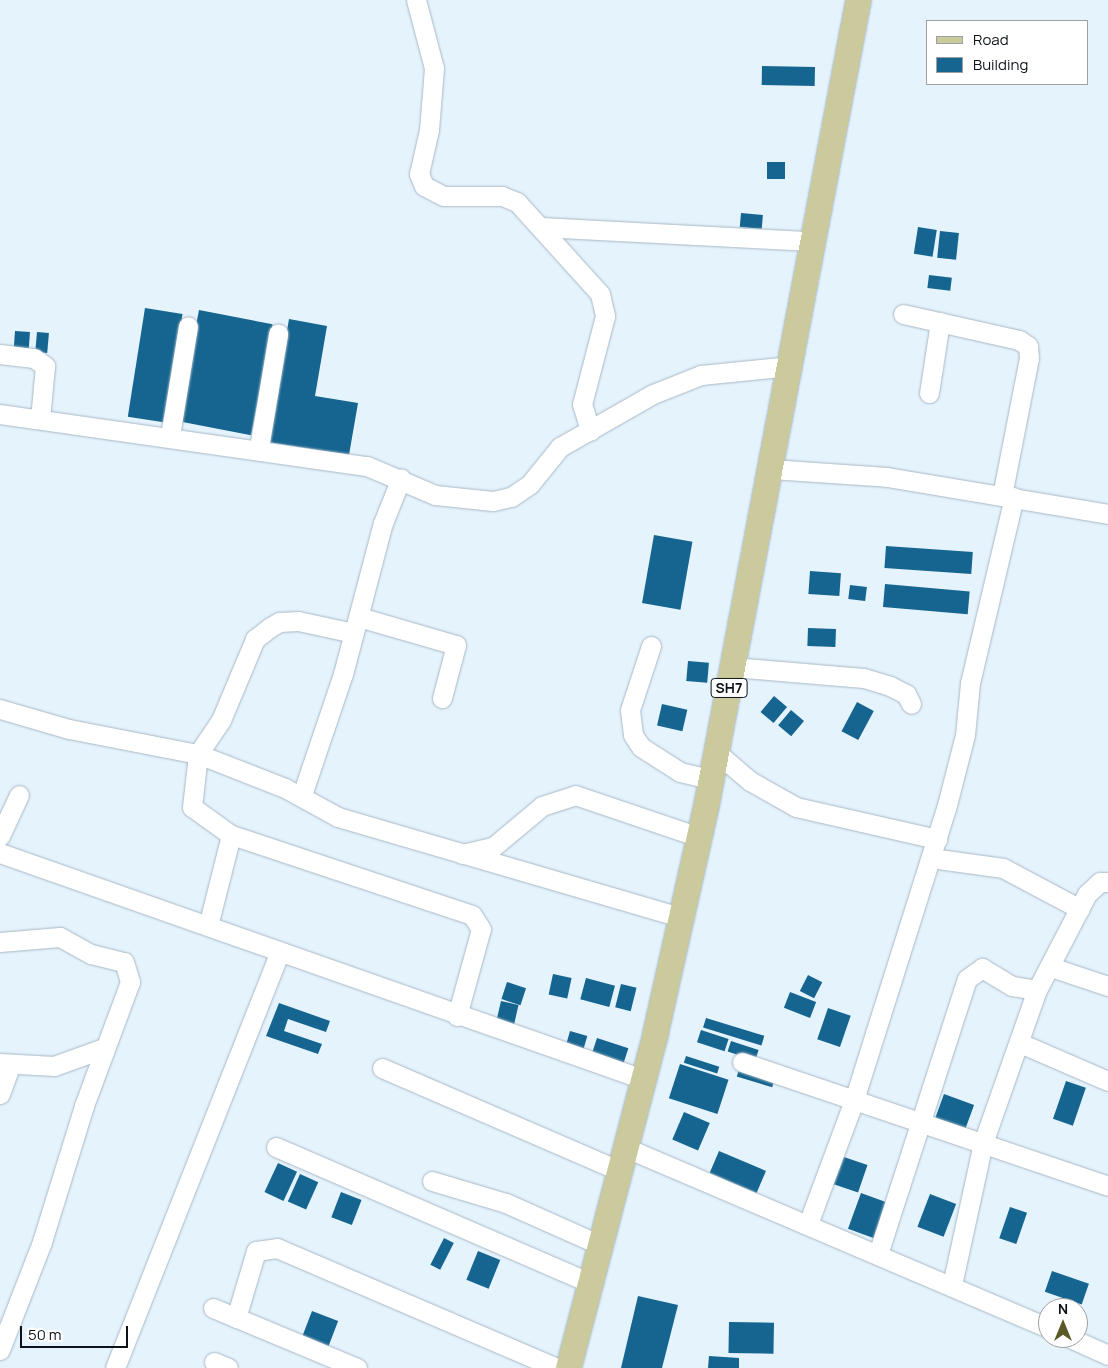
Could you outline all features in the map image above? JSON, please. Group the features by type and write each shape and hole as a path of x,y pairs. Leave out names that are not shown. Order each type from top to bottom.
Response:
{"main road":[{"name":"SH7","path":"568,1368 598,1244 643,1079 699,836 791,366 811,241 858,0"}],"street":[{"path":"416,0 434,68 429,130 420,160 424,186 444,196 502,196 517,202 600,294 604,306 582,404 590,431"},
{"path":"541,227 811,241"},
{"path":"808,1224 854,1100 937,839 965,735 970,683 1008,496 1030,358 1028,346 1019,340 903,314"},
{"path":"929,394 940,322"},
{"path":"170,436 188,326"},
{"path":"260,448 278,334"},
{"path":"0,354 34,358 45,366 40,419"},
{"path":"0,414 260,448 368,466 450,499 511,497 530,484 560,447 653,394 701,375 791,366"},
{"path":"771,469 888,477 1108,514"},
{"path":"302,795 356,625 383,523 401,478"},
{"path":"442,698 456,645 356,625 298,621 279,622 255,639 220,720 198,754 192,807 231,835 472,915 481,929 457,1016"},
{"path":"651,646 630,710 633,735 641,747 680,772 711,779"},
{"path":"733,667 864,678 890,686 906,694 911,704"},
{"path":"0,709 69,730 198,754 302,795 338,817 458,855 681,917"},
{"path":"716,752 750,780 796,807 937,839"},
{"path":"0,836 19,796"},
{"path":"458,855 493,848 542,806 575,796 699,836"},
{"path":"208,926 231,835"},
{"path":"0,853 280,951 457,1016 643,1079"},
{"path":"931,858 1003,868 1080,909"},
{"path":"952,1285 983,1143 1020,1043 1037,990 1094,886 1108,882"},
{"path":"0,942 50,934 90,954 124,962 130,982 104,1048 42,1242 0,1350"},
{"path":"115,1368 280,951"},
{"path":"1051,967 1108,986"},
{"path":"878,1254 971,973 982,968 1012,986 1037,990"},
{"path":"1020,1043 1108,1081"},
{"path":"0,1094 5,1065 54,1066 104,1048"},
{"path":"742,1062 1108,1186"},
{"path":"382,1068 621,1158 808,1224 1038,1324"},
{"path":"276,1147 590,1283"},
{"path":"432,1181 506,1203 598,1244"},
{"path":"236,1318 256,1251 277,1248 557,1368"},
{"path":"213,1308 357,1368"},
{"path":"1088,1346 1108,1355"}],"building":[{"path":"762,66 815,67 815,86 762,85"},
{"path":"767,162 785,162 785,179 767,179"},
{"path":"741,213 763,215 762,229 740,227"},
{"path":"918,227 937,230 933,257 914,254"},
{"path":"940,231 959,233 956,260 937,258"},
{"path":"929,275 952,278 950,291 927,288"},
{"path":"145,308 183,314 165,423 128,417"},
{"path":"199,310 273,324 251,435 177,421"},
{"path":"289,319 327,326 315,396 358,403 349,455 268,442"},
{"path":"15,331 30,332 28,354 13,353"},
{"path":"37,332 49,333 47,353 35,352"},
{"path":"654,535 692,542 680,610 642,603"},
{"path":"886,546 973,552 971,574 884,568"},
{"path":"810,571 841,573 839,596 808,594"},
{"path":"885,584 970,591 968,614 883,607"},
{"path":"850,585 867,587 865,601 848,599"},
{"path":"808,628 836,629 835,647 807,646"},
{"path":"688,661 709,663 707,683 686,681"},
{"path":"774,696 787,707 774,723 761,712"},
{"path":"857,702 874,711 858,740 842,731"},
{"path":"662,704 687,710 682,731 657,725"},
{"path":"791,710 804,721 791,736 778,725"},
{"path":"553,974 572,978 567,998 549,995"},
{"path":"808,975 822,982 814,998 800,991"},
{"path":"586,978 615,986 609,1007 580,999"},
{"path":"507,982 526,988 520,1005 501,999"},
{"path":"621,984 637,988 631,1011 615,1007"},
{"path":"790,992 816,1002 810,1018 784,1008"},
{"path":"501,1001 519,1005 513,1028 496,1024"},
{"path":"279,1003 330,1021 326,1032 288,1019 284,1031 322,1044 318,1054 266,1036"},
{"path":"828,1008 851,1016 840,1047 817,1039"},
{"path":"706,1018 764,1036 761,1045 703,1028"},
{"path":"701,1030 729,1039 725,1051 697,1042"},
{"path":"570,1031 587,1036 583,1051 566,1046"},
{"path":"597,1038 628,1048 623,1065 591,1055"},
{"path":"731,1041 759,1050 755,1060 728,1051"},
{"path":"686,1056 719,1067 717,1073 684,1063"},
{"path":"680,1064 729,1080 717,1114 669,1098"},
{"path":"740,1066 775,1077 772,1087 737,1077"},
{"path":"1066,1081 1086,1088 1073,1126 1053,1119"},
{"path":"944,1094 974,1105 964,1131 934,1120"},
{"path":"684,1112 710,1123 698,1151 672,1140"},
{"path":"719,1151 766,1171 757,1193 710,1173"},
{"path":"841,1156 867,1165 858,1193 832,1183"},
{"path":"278,1163 297,1172 284,1201 264,1192"},
{"path":"300,1174 318,1182 306,1210 288,1201"},
{"path":"341,1192 362,1200 352,1225 331,1217"},
{"path":"861,1193 886,1202 873,1238 848,1229"},
{"path":"930,1194 956,1204 944,1237 917,1227"},
{"path":"1010,1207 1027,1213 1016,1244 999,1238"},
{"path":"444,1238 454,1243 440,1270 430,1265"},
{"path":"478,1251 500,1260 489,1289 466,1280"},
{"path":"1052,1271 1089,1284 1084,1298 1063,1298 1045,1292"},
{"path":"638,1296 678,1305 662,1368 621,1368"},
{"path":"312,1311 338,1321 328,1347 302,1337"},
{"path":"729,1322 774,1323 773,1354 728,1353"},
{"path":"709,1356 739,1358 739,1368 708,1368"}]}
